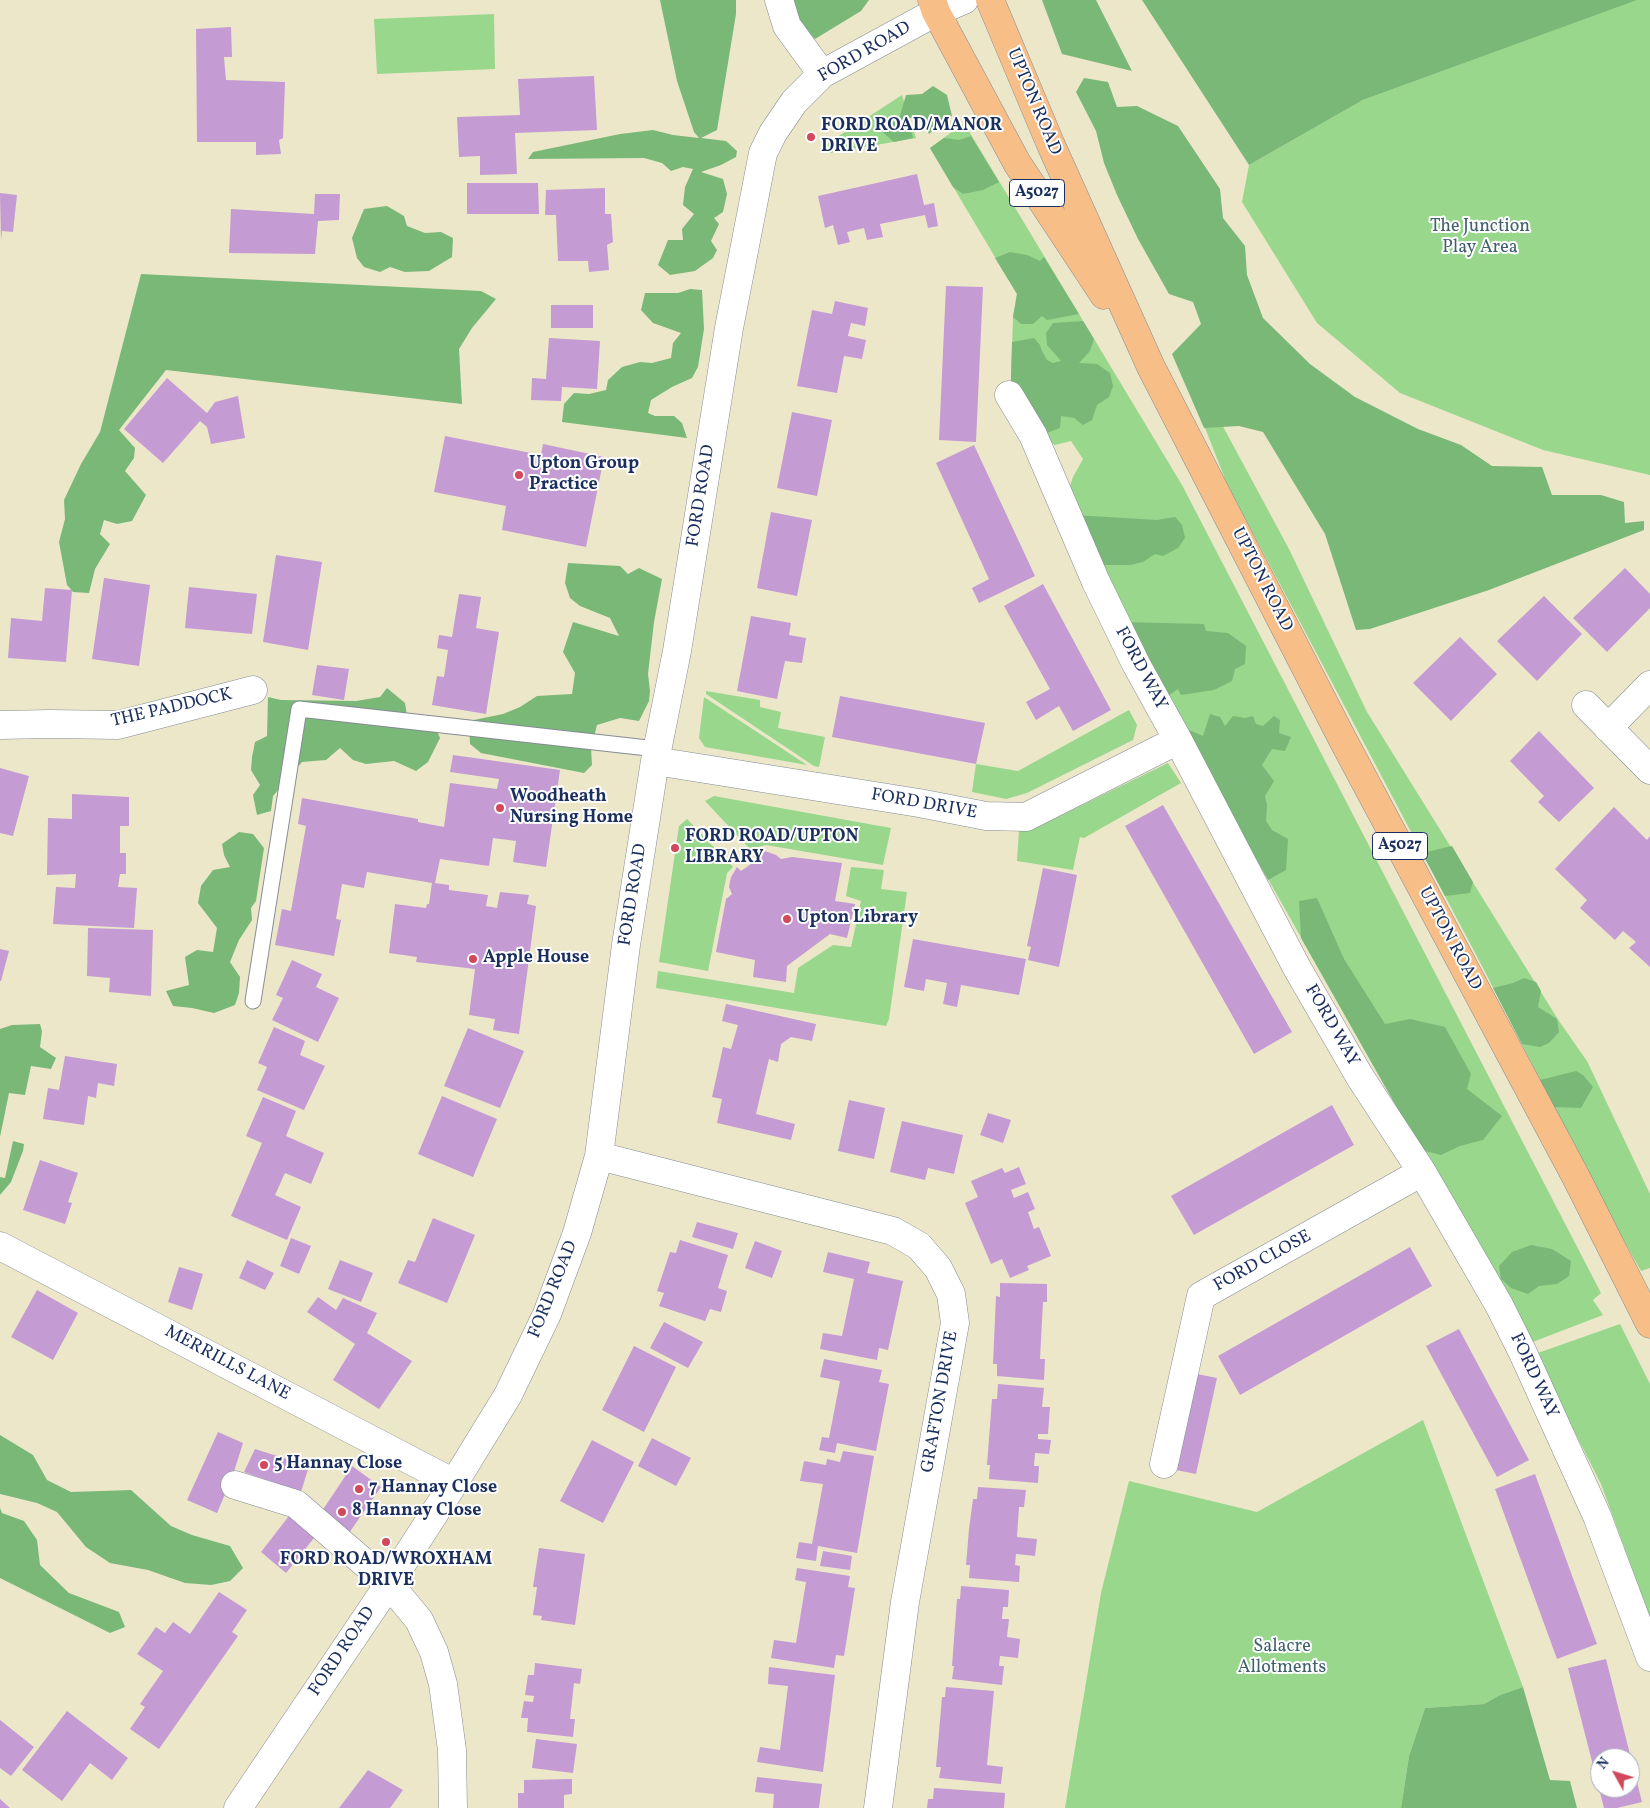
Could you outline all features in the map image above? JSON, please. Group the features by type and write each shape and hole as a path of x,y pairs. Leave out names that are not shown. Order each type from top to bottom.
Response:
{"main road":[{"name":"UPTON ROAD","path":"990,0 1051,145 1151,367 1344,742 1577,1179 1650,1324"},
{"name":"UPTON ROAD","path":"934,6 1017,163 1151,367"}],"street":[{"path":"779,0 787,26 822,74"},
{"name":"FORD ROAD","path":"238,1808 388,1584 454,1483 508,1395 547,1314 577,1233 599,1156 626,945 656,755 677,651 729,328 763,153 773,133 794,102 822,74 934,6 964,0"},
{"name":"FORD WAY","path":"1009,394 1033,435 1096,582 1136,664 1178,740 1297,968 1360,1077 1422,1172 1523,1352 1597,1516 1650,1657"},
{"path":"1608,728 1650,685"},
{"name":"THE PADDOCK","path":"0,725 118,726 253,690"},
{"path":"1586,705 1650,770"},
{"name":"FORD DRIVE","path":"656,755 986,816 1026,817 1178,740"},
{"name":"GRAFTON DRIVE","path":"599,1156 893,1231 918,1246 938,1268 951,1294 955,1323 905,1602 878,1808"},
{"name":"FORD CLOSE","path":"1164,1464 1201,1296 1422,1172"},
{"name":"MERRILLS LANE","path":"0,1246 454,1483"},
{"path":"235,1485 296,1504 388,1584 419,1620 434,1652 443,1684 452,1750 453,1808"}],"lane":[{"path":"253,1001 299,709 656,755"}],"green space":[{"path":"660,0 736,0 736,14 717,130 701,138 726,141 737,151 736,157 701,172 723,179 727,194 723,212 714,218 719,224 711,241 717,250 713,258 695,271 670,275 658,265 668,240 683,240 682,229 694,214 683,205 685,187 693,169 683,167 671,171 662,163 644,158 528,159 533,152 620,134 653,130 699,138 694,132 677,81"},
{"path":"794,0 869,0 861,11 815,39 800,24"},
{"path":"1042,0 1096,0 1132,71 1062,54"},
{"path":"1142,0 1637,0 1363,100 1249,165"},
{"name":"The Junction Play Area","path":"1636,0 1650,0 1650,475 1543,450 1400,393 1317,323 1242,202 1249,165 1363,100"},
{"path":"494,14 495,69 377,74 374,19"},
{"path":"1084,78 1108,82 1117,107 1137,106 1178,126 1220,189 1223,218 1245,246 1247,275 1263,318 1310,364 1355,397 1418,429 1461,445 1492,466 1542,467 1552,495 1601,495 1624,502 1625,523 1644,521 1644,530 1489,590 1370,629 1356,630 1325,534 1263,432 1239,426 1204,428 1172,354 1201,324 1193,302 1169,294 1138,239 1117,195 1104,163 1096,131 1076,92"},
{"path":"933,86 947,95 952,116 929,134 923,122 907,117 913,138 894,142 880,130 899,119 906,95 922,94"},
{"path":"902,95 916,138 830,153 825,145"},
{"path":"964,123 1182,485 1601,1293 1593,1300 1603,1315 1530,1343 1123,622 1067,495 1073,477 1083,459 1071,441 1055,445 1010,415 1013,317 1017,294 930,148"},
{"path":"971,136 999,182 983,190 963,194 953,187 930,148 944,138 959,140"},
{"path":"387,206 404,216 407,226 425,233 441,232 453,238 452,257 429,271 405,272 390,267 380,272 364,267 357,258 352,238 364,209"},
{"path":"1010,252 1027,255 1040,261 1044,257 1079,314 1047,320 1042,316 1033,324 1021,324 1013,317 1017,294 995,258"},
{"path":"141,274 481,291 496,299 472,328 459,349 462,404 166,370 119,430 135,448 134,458 125,471 146,495 132,521 117,524 104,520 100,534 110,544 95,569 89,593 73,592 67,585 59,542 65,519 64,500 81,464 100,432"},
{"path":"690,289 702,290 704,329 698,367 692,378 672,387 651,400 648,413 655,416 674,416 682,423 687,438 562,422 564,404 574,393 589,394 606,390 608,380 622,367 640,362 652,363 671,358 673,343 681,333 653,323 641,310 645,293 678,293"},
{"path":"1083,321 1094,339 1090,351 1079,363 1097,364 1110,373 1113,386 1109,397 1097,405 1092,420 1083,425 1074,418 1061,416 1060,428 1047,433 1010,413 1012,342 1034,338 1040,345 1047,360 1053,363 1061,361 1047,345 1046,333 1053,323"},
{"path":"1213,408 1289,549 1367,712 1559,1021 1587,1061 1650,1194 1650,1268 1641,1271 1605,1207 1482,966 1227,484 1200,415"},
{"path":"1074,515 1157,520 1175,517 1182,525 1185,538 1178,548 1163,556 1155,554 1143,562 1130,565 1096,565"},
{"path":"568,563 620,566 628,574 639,568 662,579 654,622 648,674 649,701 639,721 620,718 597,725 591,749 592,765 584,773 481,753 470,744 469,721 503,714 520,707 537,696 572,694 575,673 563,652 573,622 619,636 610,618 580,606 570,598 565,583"},
{"path":"1123,622 1204,624 1206,631 1228,633 1246,646 1245,664 1235,669 1232,681 1214,690 1181,695 1178,689 1165,698"},
{"path":"387,688 405,703 408,721 435,726 440,738 428,762 416,771 394,761 366,764 353,760 340,748 326,760 302,762 273,796 271,811 257,815 253,795 260,785 251,770 252,757 255,742 267,736 268,697 281,700 356,701 380,697"},
{"path":"706,691 760,700 760,707 781,712 778,728 825,737 819,767 814,766 706,694"},
{"path":"704,697 807,765 705,747 699,738"},
{"path":"1129,710 1137,725 1133,740 1027,793 1006,799 972,792 976,764 1018,771"},
{"path":"1210,714 1220,717 1225,726 1233,716 1245,718 1253,716 1256,724 1263,726 1274,716 1280,720 1279,733 1291,737 1285,751 1272,749 1262,765 1274,781 1265,796 1267,805 1266,821 1272,830 1288,839 1286,870 1268,880 1182,727 1203,736"},
{"path":"1168,763 1181,783 1084,838 1080,837 1073,870 1017,861 1019,831 1037,827"},
{"path":"714,796 891,828 883,865 766,845 750,849 705,801"},
{"path":"687,819 733,867 727,873 708,971 659,962 679,826"},
{"path":"239,832 253,834 264,848 256,901 251,908 252,920 239,940 230,962 240,977 239,993 235,1005 214,1013 173,1006 166,991 189,985 185,957 197,950 213,952 217,928 198,903 201,886 213,870 230,867 224,855 222,844"},
{"path":"1452,846 1473,882 1470,893 1445,896 1422,853"},
{"path":"851,867 884,870 881,889 907,892 889,1019 886,1026 656,988 658,971 794,993 798,968 833,945 851,947 861,901 846,896"},
{"path":"1317,898 1344,959 1385,1024 1410,1019 1445,1027 1471,1074 1467,1089 1502,1116 1483,1140 1460,1146 1441,1155 1421,1150 1301,938 1299,901"},
{"path":"1524,978 1536,982 1541,991 1538,1007 1557,1019 1559,1032 1549,1043 1540,1047 1522,1044 1493,988"},
{"path":"40,1024 42,1031 40,1047 56,1058 51,1069 31,1066 25,1095 9,1093 0,1137 0,1029 12,1025"},
{"path":"1576,1071 1583,1075 1593,1087 1581,1108 1554,1107 1540,1080"},
{"path":"13,1141 24,1144 23,1151 11,1182 0,1195 0,1177 5,1178"},
{"path":"1531,1245 1552,1249 1571,1261 1569,1276 1557,1284 1539,1286 1528,1294 1511,1288 1501,1279 1499,1266 1512,1252"},
{"path":"1620,1324 1650,1384 1650,1617 1601,1484 1535,1354"},
{"name":"Salacre Allotments","path":"1423,1420 1523,1687 1500,1695 1484,1704 1425,1708 1409,1756 1401,1808 1065,1808 1101,1593 1129,1481 1257,1512"},
{"path":"0,1435 33,1455 47,1480 71,1492 131,1490 171,1526 192,1535 230,1546 243,1568 230,1581 211,1585 185,1583 148,1570 110,1563 86,1547 57,1512 37,1503 0,1494"},
{"path":"0,1508 2,1513 24,1521 37,1540 40,1565 69,1593 119,1612 125,1627 110,1633 0,1578"},
{"path":"1523,1687 1550,1780 1570,1781 1577,1808 1401,1808 1409,1756 1425,1708 1484,1704 1500,1695"}],"building":[{"path":"231,27 232,57 224,57 226,80 285,82 283,138 279,140 281,154 256,155 256,142 197,142 196,29"},
{"path":"594,76 597,130 515,133 517,174 480,175 480,156 459,157 457,117 520,115 518,79"},
{"path":"917,174 924,205 934,203 938,226 928,228 925,215 880,224 883,237 867,240 864,228 847,232 850,242 838,245 833,225 825,228 818,196"},
{"path":"467,183 538,183 539,214 467,214"},
{"path":"605,188 605,214 611,214 613,242 607,245 609,270 589,272 588,261 558,261 556,215 545,215 546,190"},
{"path":"0,193 17,195 13,232 2,231 1,240"},
{"path":"315,194 340,194 339,220 318,221 315,254 229,253 231,209 314,214"},
{"path":"946,286 983,287 976,442 939,440"},
{"path":"835,301 868,308 865,326 851,323 848,336 866,340 862,359 844,356 837,393 797,386 812,310 832,314"},
{"path":"551,305 593,305 593,328 551,328"},
{"path":"549,338 600,341 597,389 562,387 561,401 531,400 532,378 546,379"},
{"path":"167,378 207,413 215,402 238,396 245,438 211,444 207,427 200,421 163,463 124,429"},
{"path":"792,412 832,420 817,496 777,488"},
{"name":"Upton Group Practice","path":"445,436 541,455 543,444 604,457 586,547 502,530 506,506 434,492"},
{"path":"974,445 1035,576 979,603 972,588 989,579 936,463"},
{"path":"771,512 812,520 797,596 757,588"},
{"path":"276,555 322,562 308,650 263,642"},
{"path":"1625,568 1650,594 1650,608 1607,652 1573,618"},
{"path":"104,578 150,585 139,666 92,659"},
{"path":"1043,584 1111,710 1073,731 1059,706 1036,720 1026,702 1050,689 1004,606"},
{"path":"189,587 257,594 252,634 185,628"},
{"path":"45,588 72,590 66,662 8,658 11,618 42,621"},
{"path":"459,594 481,597 476,628 499,632 486,714 432,705 437,676 444,677 448,650 437,648 439,635 452,637"},
{"path":"1544,596 1582,634 1537,681 1497,641"},
{"path":"751,616 791,623 789,635 806,638 802,663 785,661 777,699 737,691"},
{"path":"1460,637 1497,674 1451,721 1413,683"},
{"path":"317,665 349,669 344,700 312,695"},
{"path":"840,696 985,723 976,764 832,737"},
{"path":"1539,731 1594,788 1559,822 1538,802 1544,796 1510,761"},
{"path":"453,755 560,770 546,867 513,862 516,841 493,838 489,866 440,859 435,883 449,885 449,890 488,895 486,906 497,908 500,892 529,895 527,904 536,906 519,1034 493,1030 495,1019 469,1015 475,969 416,962 417,957 389,953 395,904 426,908 427,904 429,904 432,883 367,872 364,888 342,884 336,919 341,920 334,956 275,945 282,909 291,911 306,826 298,824 302,798 418,819 418,822 444,827 450,783 497,789 499,779 450,772"},
{"path":"0,768 29,776 13,836 0,833"},
{"path":"72,794 129,797 129,826 120,826 120,853 126,853 126,874 120,874 118,887 137,888 134,928 53,924 56,887 75,888 76,874 47,875 48,818 72,819"},
{"path":"1163,805 1292,1032 1254,1054 1125,826"},
{"path":"1614,807 1647,840 1650,836 1650,967 1629,948 1636,942 1623,931 1615,940 1580,908 1587,900 1555,869"},
{"name":"Upton Library","path":"765,851 781,859 792,857 842,863 835,901 855,904 847,938 830,934 787,966 786,982 753,977 755,960 716,952 726,899 732,894 729,887 731,877 737,867 741,871 758,859 754,854"},
{"path":"1043,868 1077,875 1059,967 1028,960 1031,947 1027,946"},
{"path":"88,928 153,930 151,996 109,992 110,978 87,976"},
{"path":"913,939 1026,959 1019,995 961,985 957,1007 943,1004 947,983 926,979 924,991 904,987"},
{"path":"0,949 9,951 1,981 0,981"},
{"path":"292,960 322,974 316,987 339,998 318,1042 272,1020 283,998 276,995"},
{"path":"726,1004 816,1024 812,1041 791,1037 781,1044 778,1062 769,1059 756,1114 795,1124 791,1140 717,1123 722,1099 712,1097 723,1047 731,1049 738,1025 722,1021"},
{"path":"274,1027 305,1041 300,1055 325,1066 304,1110 257,1090 267,1067 258,1063"},
{"path":"468,1028 524,1051 500,1108 444,1086"},
{"path":"65,1056 117,1064 114,1086 98,1083 96,1098 88,1096 84,1125 43,1119 48,1088 59,1090"},
{"path":"442,1096 497,1119 473,1177 418,1154"},
{"path":"263,1097 296,1111 286,1136 324,1153 311,1184 285,1173 275,1195 301,1207 287,1240 231,1216 262,1143 246,1136"},
{"path":"849,1100 885,1108 874,1159 838,1151"},
{"path":"1332,1105 1354,1145 1194,1235 1171,1196"},
{"path":"988,1113 1011,1120 1003,1143 980,1135"},
{"path":"902,1121 963,1135 954,1174 928,1168 925,1180 890,1172"},
{"path":"40,1160 78,1173 68,1202 72,1203 65,1224 23,1210"},
{"path":"1019,1167 1026,1184 1011,1190 1014,1198 1028,1192 1035,1209 1028,1212 1034,1229 1039,1227 1051,1256 1027,1266 1029,1270 1010,1278 1002,1259 991,1264 965,1203 978,1197 971,1181 1002,1168 1005,1173"},
{"path":"433,1218 475,1235 447,1303 398,1283 408,1260 415,1262"},
{"path":"697,1222 738,1233 733,1249 692,1237"},
{"path":"291,1238 311,1246 299,1274 280,1266"},
{"path":"680,1240 728,1255 718,1288 727,1291 721,1312 710,1309 705,1321 659,1306 664,1293 657,1291 670,1252 676,1253"},
{"path":"755,1241 782,1251 772,1278 745,1268"},
{"path":"1410,1247 1432,1286 1240,1395 1218,1356"},
{"path":"828,1252 870,1262 867,1273 903,1281 888,1350 879,1348 877,1360 820,1349 823,1333 842,1336 854,1279 823,1272"},
{"path":"247,1260 274,1273 265,1290 239,1278"},
{"path":"340,1260 373,1273 361,1302 328,1289"},
{"path":"179,1267 203,1274 192,1310 168,1302"},
{"path":"1000,1283 1047,1284 1047,1302 1043,1302 1040,1359 1045,1359 1044,1380 997,1376 997,1364 993,1364 996,1296 1000,1297"},
{"path":"37,1290 78,1313 53,1360 11,1337"},
{"path":"318,1297 336,1310 343,1298 377,1313 367,1333 412,1361 379,1409 333,1380 355,1344 307,1312"},
{"path":"664,1322 703,1342 688,1368 650,1348"},
{"path":"1459,1329 1529,1460 1497,1477 1426,1346"},
{"path":"634,1346 676,1367 644,1432 602,1410"},
{"path":"824,1359 882,1370 879,1382 889,1384 876,1451 837,1443 835,1453 819,1450 822,1437 829,1438 840,1381 820,1377"},
{"path":"1197,1374 1217,1378 1196,1474 1176,1470"},
{"path":"998,1384 1044,1388 1042,1407 1050,1407 1048,1434 1038,1434 1038,1439 1051,1440 1049,1454 1035,1453 1034,1466 1039,1466 1038,1483 989,1479 990,1465 987,1465 992,1399 997,1399"},
{"path":"218,1432 243,1443 232,1478 217,1513 187,1500"},
{"path":"652,1438 691,1458 676,1486 638,1466"},
{"path":"592,1440 634,1462 603,1523 560,1501"},
{"path":"255,1449 309,1466 301,1492 244,1472"},
{"path":"843,1451 874,1456 857,1553 818,1546 816,1561 796,1558 799,1542 812,1544 823,1484 800,1481 804,1461 826,1465 827,1459 840,1462"},
{"path":"352,1466 381,1487 349,1533 320,1514"},
{"path":"1535,1474 1597,1644 1557,1659 1495,1489"},
{"path":"978,1487 1026,1490 1024,1507 1019,1507 1017,1537 1037,1539 1035,1556 1016,1554 1015,1565 1020,1566 1019,1582 969,1578 970,1565 966,1565 969,1529 973,1499 977,1499"},
{"path":"292,1512 318,1533 286,1573 261,1552"},
{"path":"539,1548 585,1554 575,1625 541,1620 542,1616 533,1615 537,1587 533,1587"},
{"path":"823,1551 852,1556 850,1570 820,1566"},
{"path":"797,1568 850,1576 848,1587 855,1588 844,1656 836,1655 834,1668 771,1658 774,1640 796,1643 806,1582 795,1580"},
{"path":"961,1586 1009,1590 1008,1607 1003,1607 1002,1619 1009,1619 1007,1637 1020,1639 1018,1658 1000,1656 999,1666 1004,1666 1002,1685 952,1679 957,1599 960,1599"},
{"path":"219,1592 247,1610 232,1632 238,1636 159,1749 130,1729 145,1707 140,1704 163,1671 137,1654 156,1627 165,1633 173,1622 190,1634"},
{"path":"1606,1659 1628,1748 1590,1748 1590,1754 1568,1668"},
{"path":"535,1663 582,1669 580,1684 574,1683 570,1719 575,1719 573,1737 527,1732 528,1718 521,1718 524,1701 533,1702 534,1696 525,1695 528,1675 534,1675"},
{"path":"769,1667 835,1675 823,1772 757,1762 760,1747 780,1750 788,1686 768,1684"},
{"path":"946,1687 994,1691 987,1765 1003,1767 1001,1784 939,1778 941,1767 936,1767 942,1697 945,1697"},
{"path":"67,1711 128,1758 112,1780 90,1763 62,1801 22,1770"},
{"path":"0,1720 34,1747 11,1776 0,1768"},
{"path":"536,1739 577,1744 573,1773 532,1768"},
{"path":"368,1770 403,1790 390,1808 339,1808"},
{"path":"757,1777 822,1784 819,1808 773,1808 774,1794 755,1792"},
{"path":"572,1779 572,1794 564,1795 564,1808 518,1808 518,1793 524,1793 524,1780"},
{"path":"934,1788 1005,1793 1004,1808 927,1808 928,1799 933,1799"},
{"path":"1640,1794 1642,1802 1617,1808 1604,1808 1601,1798 1640,1798"},
{"path":"0,1799 10,1808 0,1808"}],"place":[{"name":"FORD ROAD/MANOR DRIVE","path":"811,137"},
{"name":"Upton Group Practice","path":"519,475"},
{"name":"Woodheath Nursing Home","path":"500,808"},
{"name":"FORD ROAD/UPTON LIBRARY","path":"675,848"},
{"name":"Upton Library","path":"787,919"},
{"name":"Apple House","path":"473,959"},
{"name":"5 Hannay Close","path":"264,1465"},
{"name":"7 Hannay Close","path":"359,1489"},
{"name":"8 Hannay Close","path":"342,1512"},
{"name":"FORD ROAD/WROXHAM DRIVE","path":"386,1542"}]}
